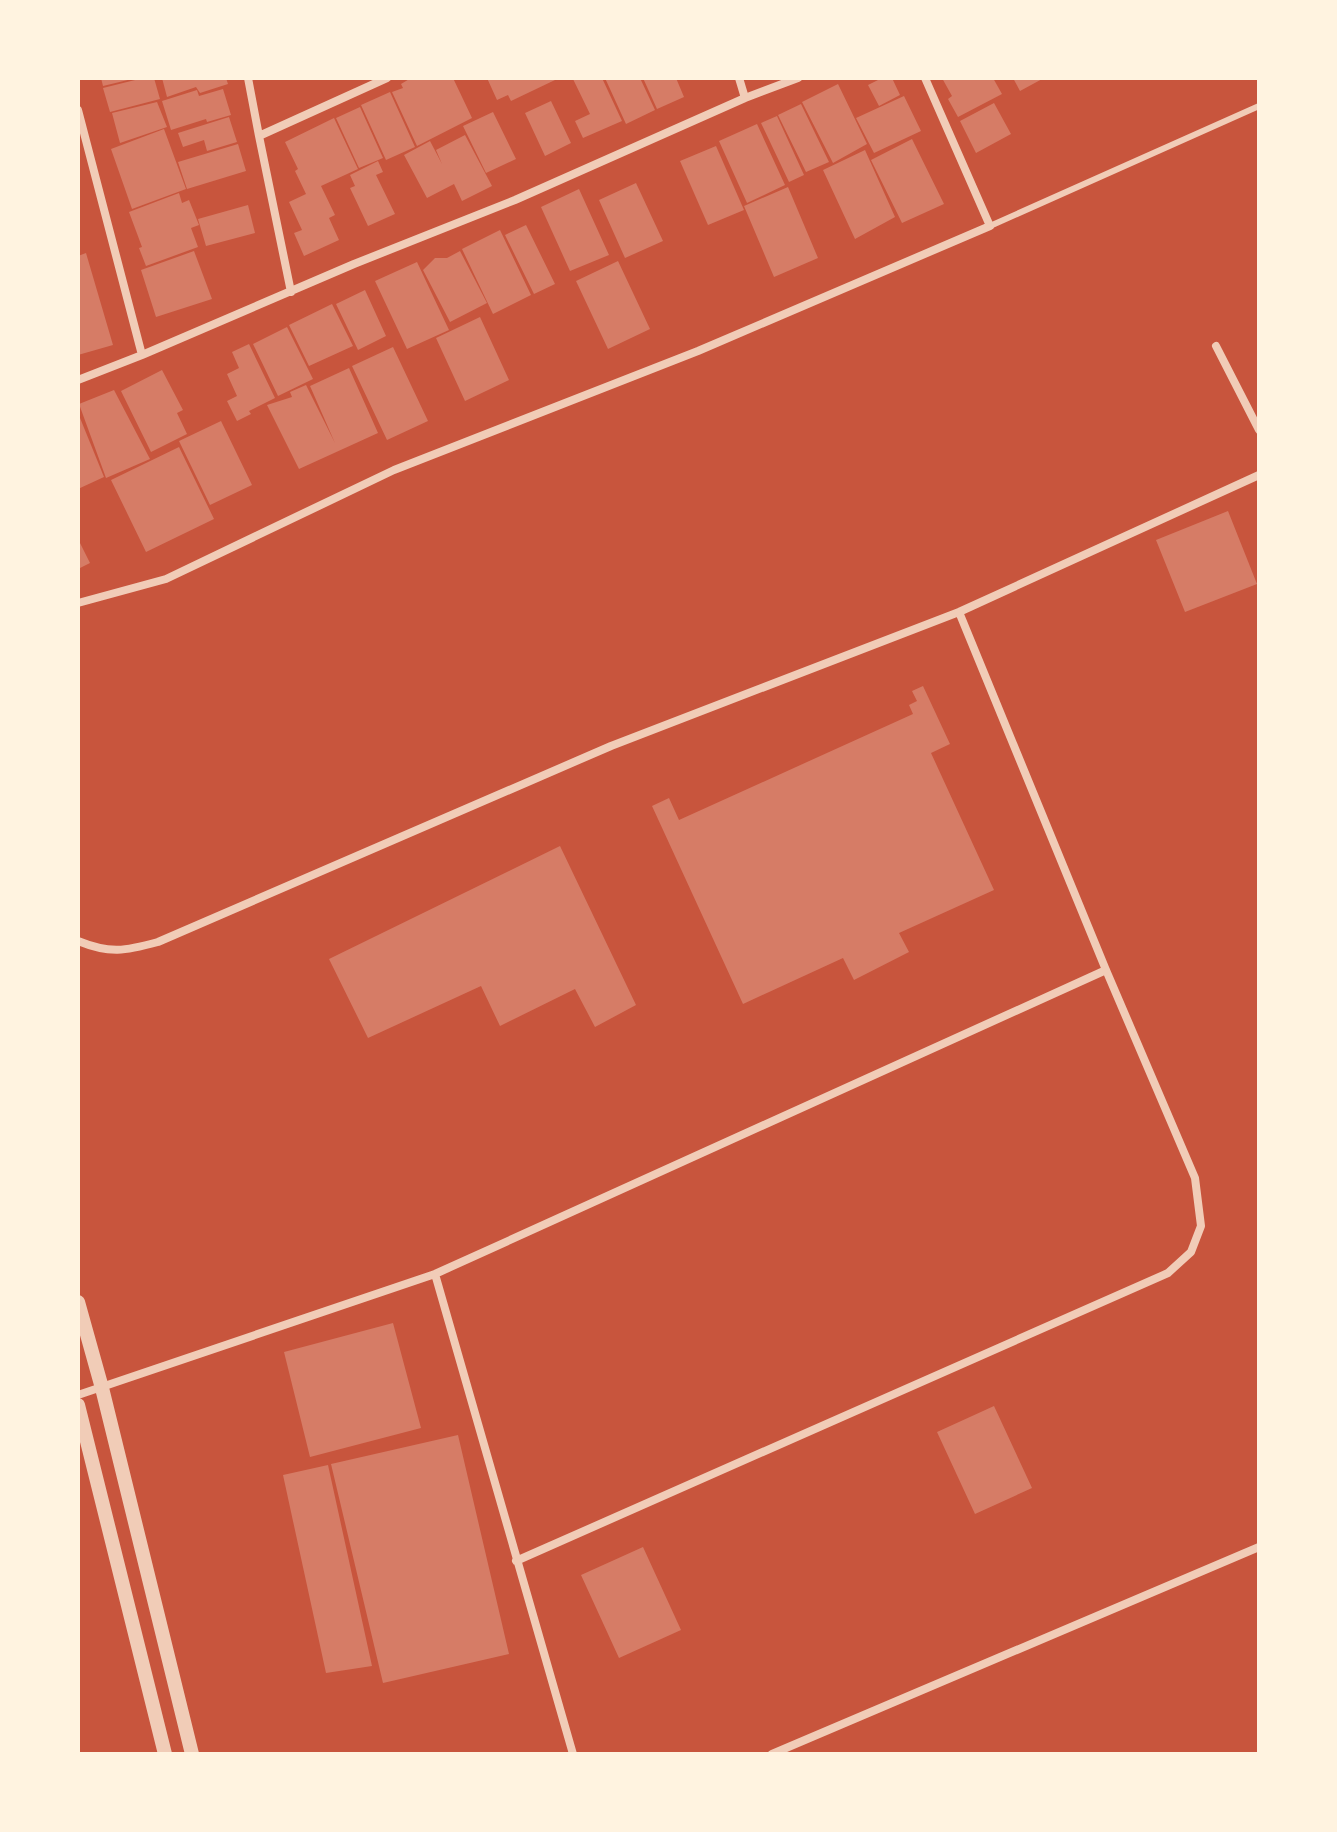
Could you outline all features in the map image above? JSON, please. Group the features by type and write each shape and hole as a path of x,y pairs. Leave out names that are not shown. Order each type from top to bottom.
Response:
{"street":[{"path":"248,78 291,292"},
{"path":"259,136 387,78"},
{"path":"739,78 745,98"},
{"path":"78,380 515,200 745,98 798,78"},
{"path":"78,603 166,579 394,470 698,351 990,226 925,78"},
{"path":"78,110 142,355"},
{"path":"1216,346 1259,430"},
{"path":"78,941 102,951 126,951 158,942 611,746 959,612 1259,475"},
{"path":"516,1561 1168,1273 1191,1252 1201,1226 1195,1178 959,612"},
{"path":"78,1395 435,1274 1106,970"},
{"path":"435,1274 573,1754"},
{"path":"78,1302 81,1327 102,1388 192,1754"},
{"path":"78,1405 165,1754"},
{"path":"772,1754 1259,1547"}],"lane":[{"path":"990,226 1259,106"}],"building":[{"path":"101,78 132,78 132,79 103,86"},
{"path":"154,78 160,99 110,112 103,88"},
{"path":"162,78 226,78 228,84 200,93 196,87 167,97"},
{"path":"411,78 453,78 472,118 417,146 392,92 403,88 401,84"},
{"path":"487,78 555,80 511,101 508,95 497,100"},
{"path":"602,78 622,121 583,138 575,121 590,114 573,79"},
{"path":"605,78 640,78 655,110 626,124"},
{"path":"643,78 676,78 684,97 657,109"},
{"path":"882,78 892,78 900,95 879,106 868,85"},
{"path":"942,78 993,78 1002,94 958,117 948,99 952,96"},
{"path":"1013,78 1044,78 1020,91"},
{"path":"838,84 867,144 833,163 802,102"},
{"path":"223,89 231,115 171,130 162,101 197,90 199,96"},
{"path":"390,92 415,147 386,160 361,105"},
{"path":"904,96 921,131 874,153 856,118"},
{"path":"551,101 571,143 545,156 525,113"},
{"path":"157,102 167,127 120,143 112,113"},
{"path":"994,103 1011,134 976,153 960,121"},
{"path":"801,104 829,162 806,172 778,115"},
{"path":"360,107 383,158 359,168 336,118"},
{"path":"493,112 516,159 486,173 463,126"},
{"path":"777,116 804,175 789,182 761,123"},
{"path":"229,117 237,142 207,151 204,140 183,147 178,133"},
{"path":"334,118 358,169 321,186 335,215 329,218 339,240 304,256 294,233 302,230 289,202 306,194 285,142"},
{"path":"757,124 785,185 747,203 719,141"},
{"path":"164,129 186,189 132,209 111,149"},
{"path":"465,135 492,186 462,201 454,184 427,198 404,155 430,141 442,164 436,150"},
{"path":"912,139 944,204 902,223 871,160"},
{"path":"238,144 246,171 187,189 178,162"},
{"path":"716,146 744,210 708,225 680,161"},
{"path":"865,150 895,217 855,239 823,170"},
{"path":"378,161 383,172 376,175 395,214 368,226 350,188 355,186 350,175"},
{"path":"636,183 663,241 625,258 599,200"},
{"path":"788,187 818,258 774,277 744,206"},
{"path":"579,189 609,255 570,271 541,207"},
{"path":"179,193 182,203 189,200 199,225 191,228 198,247 146,266 129,212"},
{"path":"248,205 255,233 206,246 198,219"},
{"path":"526,225 555,284 534,294 505,235"},
{"path":"500,230 531,295 493,314 462,249"},
{"path":"194,251 212,299 156,317 141,270"},
{"path":"460,251 487,303 450,322 423,270 435,258 447,258"},
{"path":"86,253 113,345 78,355 78,256"},
{"path":"618,261 650,329 608,349 576,281"},
{"path":"417,262 449,330 407,349 375,281"},
{"path":"365,290 386,336 358,350 336,304"},
{"path":"332,304 353,346 309,366 289,325"},
{"path":"480,317 509,380 465,401 436,338"},
{"path":"287,327 313,379 278,396 253,344"},
{"path":"249,344 275,398 237,421 227,401 237,396 227,374 239,368 232,352"},
{"path":"393,347 428,421 387,440 352,366"},
{"path":"349,368 378,433 299,469 267,405 292,397 290,392 306,385 335,443 310,386"},
{"path":"162,370 183,410 177,413 187,434 151,452 121,391"},
{"path":"114,390 150,459 106,478 79,404"},
{"path":"78,413 104,477 78,489"},
{"path":"221,421 252,485 210,505 179,441"},
{"path":"179,447 214,519 146,552 111,480"},
{"path":"1228,511 1257,584 1185,612 1156,540"},
{"path":"78,539 90,563 78,569"},
{"path":"923,686 950,744 931,753 994,890 899,933 909,952 854,980 843,958 743,1004 652,806 669,798 679,820 913,714 909,705 917,701 912,691"},
{"path":"560,846 636,1005 595,1027 575,989 500,1026 481,986 368,1038 329,959"},
{"path":"393,1323 421,1428 310,1457 284,1352"},
{"path":"994,1406 1032,1488 975,1514 937,1432"},
{"path":"458,1435 509,1654 383,1683 331,1464"},
{"path":"328,1465 372,1666 326,1673 283,1475"},
{"path":"643,1547 681,1630 619,1658 581,1575"}]}
